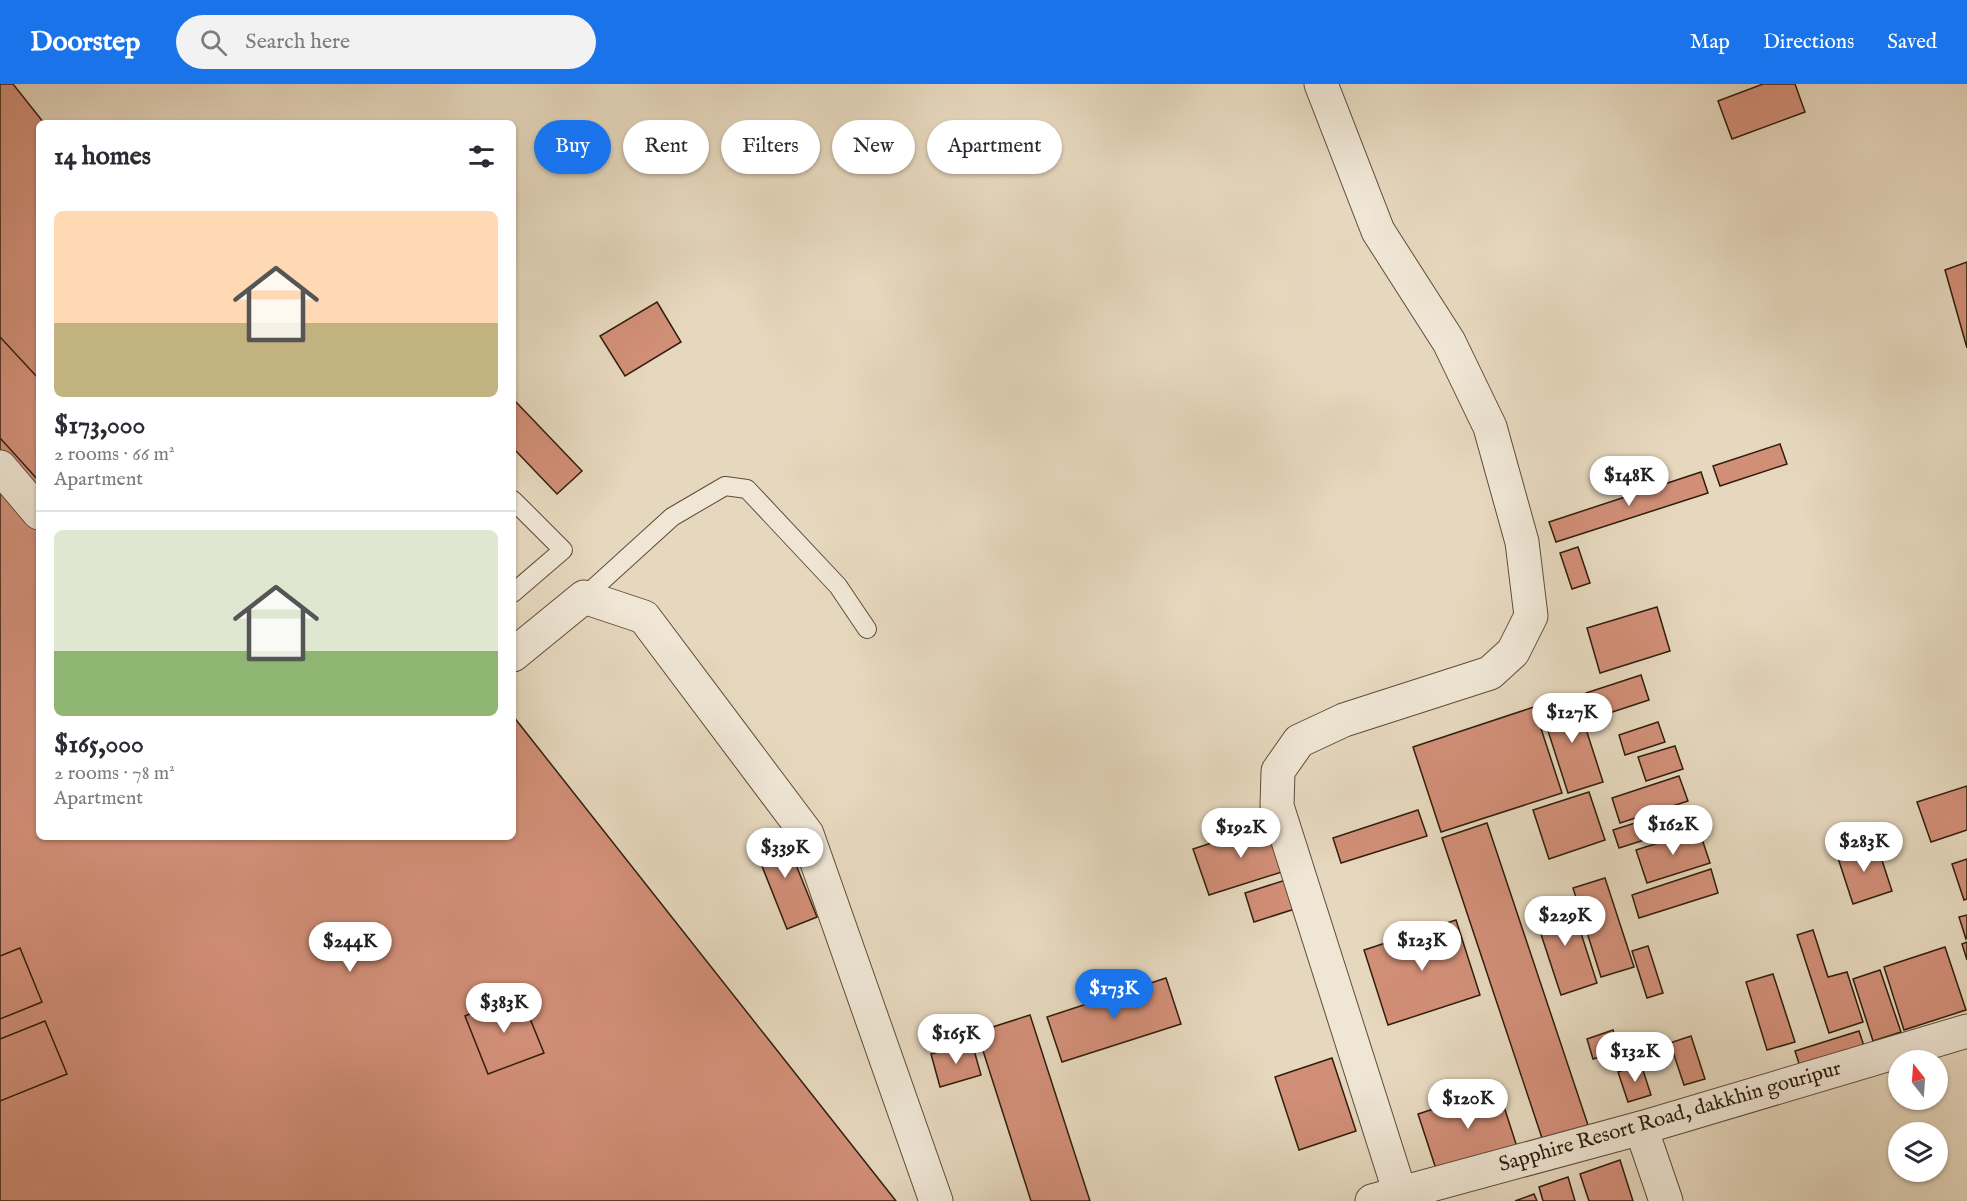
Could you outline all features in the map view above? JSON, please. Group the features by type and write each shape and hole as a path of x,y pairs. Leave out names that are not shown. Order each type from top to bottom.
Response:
{"street":[{"path":"1321,84 1378,231 1449,342 1490,427 1522,542 1531,616 1514,652 1490,674 1344,720 1299,741 1278,771 1277,806 1386,1197"},
{"path":"0,467 36,509"},
{"path":"516,653 584,597 644,617 807,834 936,1201"},
{"name":"Sapphire Resort Road, dakkhin gouripur","path":"1386,1197 1641,1128 1967,1030"},
{"path":"1641,1128 1666,1201"}],"lane":[{"path":"584,597 672,517 725,486 747,489 838,586 867,629"},
{"path":"516,503 563,550 516,590"}],"building":[{"path":"0,84 13,84 42,120 36,120 36,840 516,840 516,720 896,1201 0,1201"},
{"path":"1763,84 1795,84 1805,112 1732,139 1718,101"},
{"path":"1967,262 1967,348 1945,270"},
{"path":"657,302 681,342 625,376 600,336"},
{"path":"0,337 36,376 36,478 0,438"},
{"path":"516,402 582,471 557,494 516,451"},
{"path":"1780,444 1787,464 1720,486 1713,466"},
{"path":"1701,472 1708,493 1556,542 1549,522"},
{"path":"1578,547 1590,583 1572,589 1560,553"},
{"path":"1657,607 1670,651 1600,673 1587,628"},
{"path":"1641,675 1649,700 1594,718 1586,693"},
{"path":"1575,695 1603,782 1568,793 1540,706"},
{"path":"1534,707 1562,793 1441,832 1413,747"},
{"path":"1658,722 1665,742 1625,755 1619,735"},
{"path":"1675,746 1683,769 1646,781 1638,757"},
{"path":"1679,776 1688,801 1620,823 1612,798"},
{"path":"1967,786 1967,830 1931,842 1917,802"},
{"path":"1589,792 1605,840 1549,859 1533,810"},
{"path":"1418,810 1427,836 1341,863 1333,838"},
{"path":"1673,811 1679,829 1619,848 1613,830"},
{"path":"1273,823 1288,870 1209,895 1193,849"},
{"path":"1487,823 1588,1125 1543,1141 1442,838"},
{"path":"782,830 817,917 787,929 752,841"},
{"path":"1699,830 1710,863 1647,883 1636,850"},
{"path":"1876,842 1892,891 1853,904 1837,855"},
{"path":"1967,859 1967,899 1964,900 1952,864"},
{"path":"1711,869 1718,893 1639,918 1632,895"},
{"path":"1605,878 1634,967 1601,977 1573,888"},
{"path":"1289,879 1298,908 1254,922 1245,893"},
{"path":"1570,899 1597,983 1561,995 1533,910"},
{"path":"1967,915 1967,938 1966,939 1959,917"},
{"path":"1456,920 1480,995 1388,1025 1364,950"},
{"path":"1813,930 1828,977 1847,972 1863,1022 1829,1033 1797,935"},
{"path":"1967,942 1967,960 1962,944"},
{"path":"1648,946 1663,993 1647,998 1632,951"},
{"path":"1945,947 1966,1010 1904,1030 1884,967"},
{"path":"20,948 42,1002 0,1019 0,956"},
{"path":"1880,970 1901,1032 1873,1041 1853,979"},
{"path":"1773,974 1795,1042 1767,1050 1746,982"},
{"path":"1166,978 1181,1024 1062,1062 1047,1017"},
{"path":"520,994 544,1053 488,1074 465,1016"},
{"path":"1030,1015 1090,1201 1031,1201 977,1032"},
{"path":"45,1021 67,1074 0,1101 0,1039"},
{"path":"1613,1030 1620,1051 1593,1059 1587,1039"},
{"path":"1859,1031 1866,1052 1802,1073 1795,1051"},
{"path":"1691,1036 1705,1079 1684,1085 1670,1043"},
{"path":"972,1043 981,1075 940,1087 931,1054"},
{"path":"1332,1058 1356,1131 1299,1150 1275,1077"},
{"path":"1641,1064 1651,1095 1628,1102 1618,1072"},
{"path":"1498,1088 1517,1147 1437,1172 1418,1114"},
{"path":"1620,1160 1633,1201 1589,1201 1580,1174"},
{"path":"1568,1177 1575,1201 1543,1201 1539,1187"},
{"path":"1534,1194 1537,1201 1515,1201"}]}
